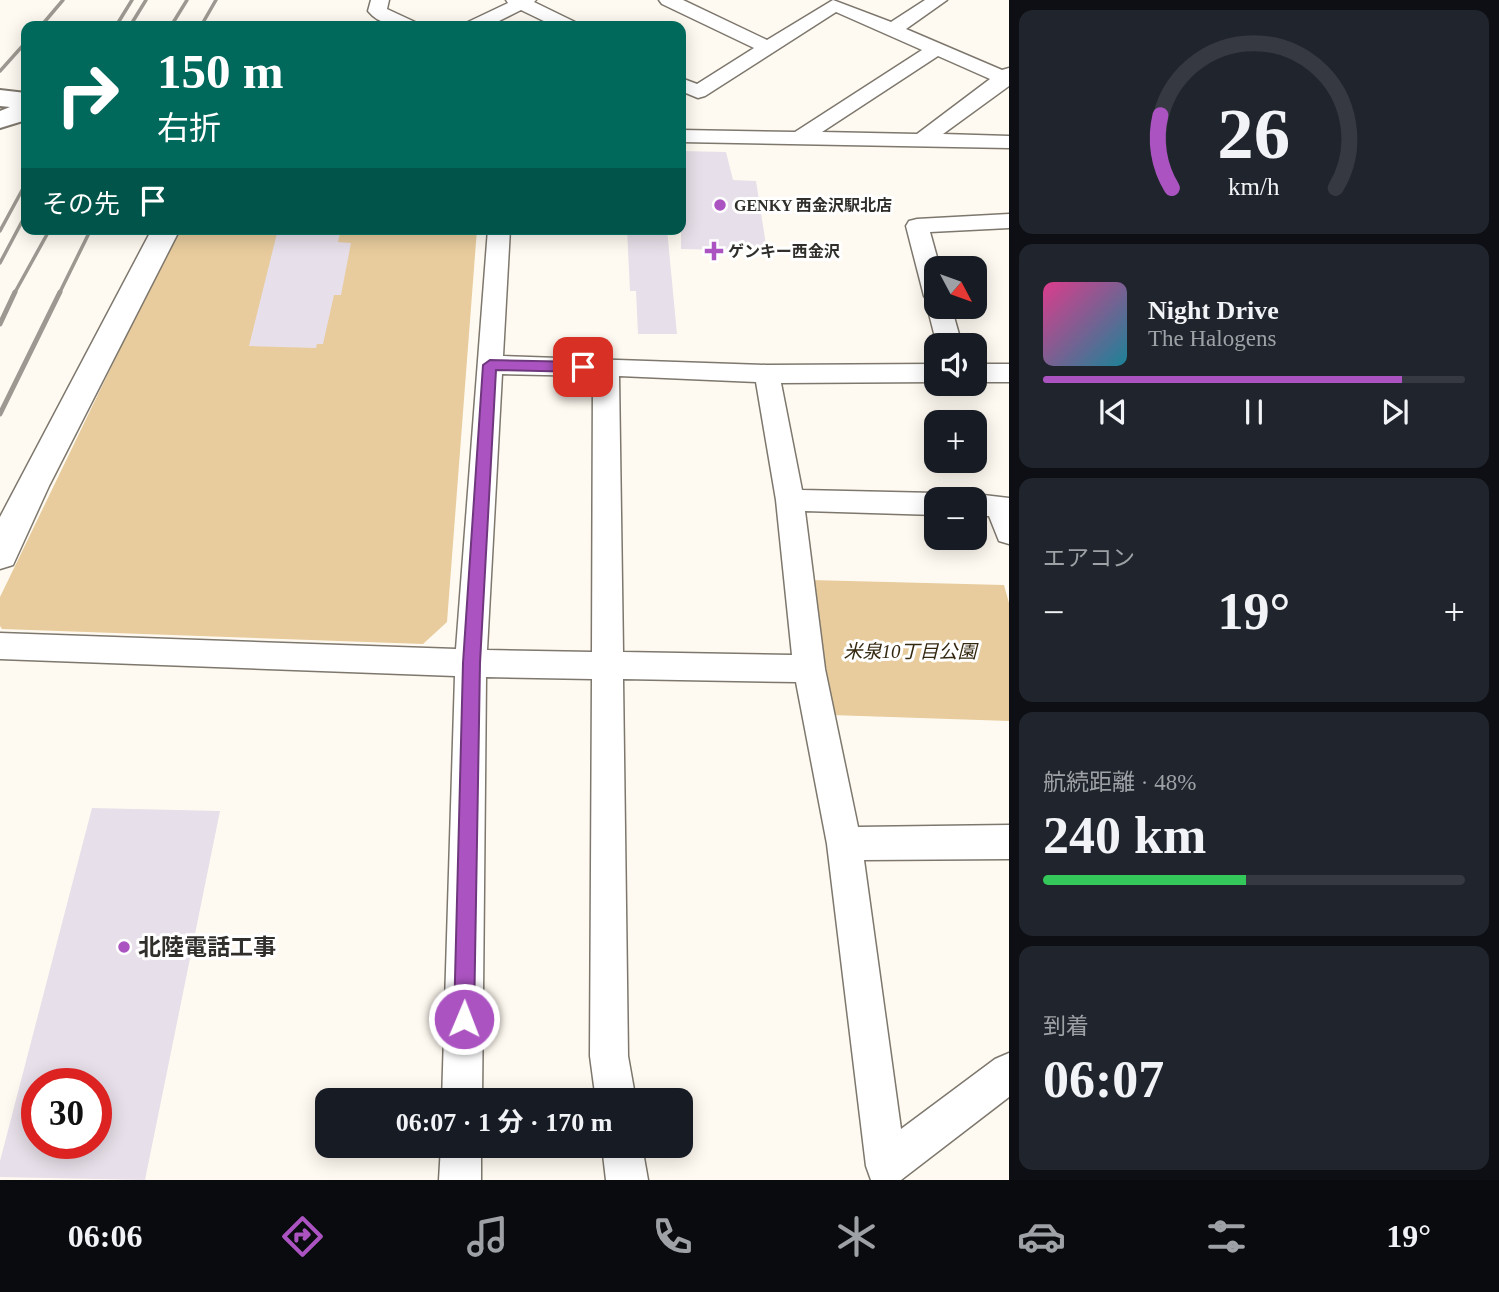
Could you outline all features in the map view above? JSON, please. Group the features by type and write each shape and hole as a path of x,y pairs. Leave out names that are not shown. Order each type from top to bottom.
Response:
{"main road":[{"path":"0,98 21,100"},
{"path":"0,120 21,111"}],"street":[{"path":"380,0 377,10 398,21"},
{"path":"668,0 769,48"},
{"path":"891,30 938,0"},
{"path":"484,21 521,1 559,21"},
{"path":"704,136 686,89 769,48 830,2 1007,77"},
{"path":"798,139 936,49"},
{"path":"921,141 1007,77"},
{"path":"686,135 1009,142"},
{"path":"925,256 917,226 1009,221"},
{"path":"0,555 32,486 163,235"},
{"path":"462,1088 471,663 499,235"},
{"path":"490,365 767,374 924,373"},
{"path":"606,367 609,1056 614,1088"},
{"path":"987,373 1009,373"},
{"path":"767,374 790,500 809,669 844,844 880,1173"},
{"path":"790,500 924,504"},
{"path":"995,506 1009,533"},
{"path":"0,646 471,663 809,669"},
{"path":"844,844 1009,842"},
{"path":"880,1173 1009,1073"},
{"path":"460,1180 461,1158"},
{"path":"624,1158 627,1180"}],"green space":[{"path":"175,235 477,235 447,622 423,644 2,629 0,597"},
{"name":"米泉10丁目公園","path":"810,580 1004,585 1009,603 1009,721 831,715"}],"building":[{"name":"GENKY 西金沢駅北店","path":"686,151 726,152 733,180 756,181 767,251 681,249 681,235 686,235"},
{"path":"277,235 340,235 338,242 351,243 341,295 334,295 323,344 317,344 316,348 249,346"},
{"path":"627,235 668,235 677,334 638,334 636,291 630,291"},
{"name":"北陸電話工事","path":"92,808 220,811 145,1180 0,1177 0,1161 21,1080 21,1159 112,1159 112,1068 24,1068"}],"railway":[{"path":"45,21 63,0"},
{"path":"119,21 132,0"},
{"path":"133,21 146,0"},
{"path":"174,21 187,0"},
{"path":"204,21 216,0"},
{"path":"0,71 21,48"},
{"path":"0,231 21,192"},
{"path":"0,263 21,223"},
{"path":"14,293 47,235"},
{"path":"59,294 88,235"},
{"path":"0,414 60,292"},
{"path":"0,324 14,293"}],"place":[{"name":"GENKY 西金沢駅北店","path":"720,205"},
{"name":"ゲンキー西金沢","path":"714,251"},
{"name":"北陸電話工事","path":"124,947"}],"route":[{"path":"464,1019 471,663 490,365 583,367"}]}
